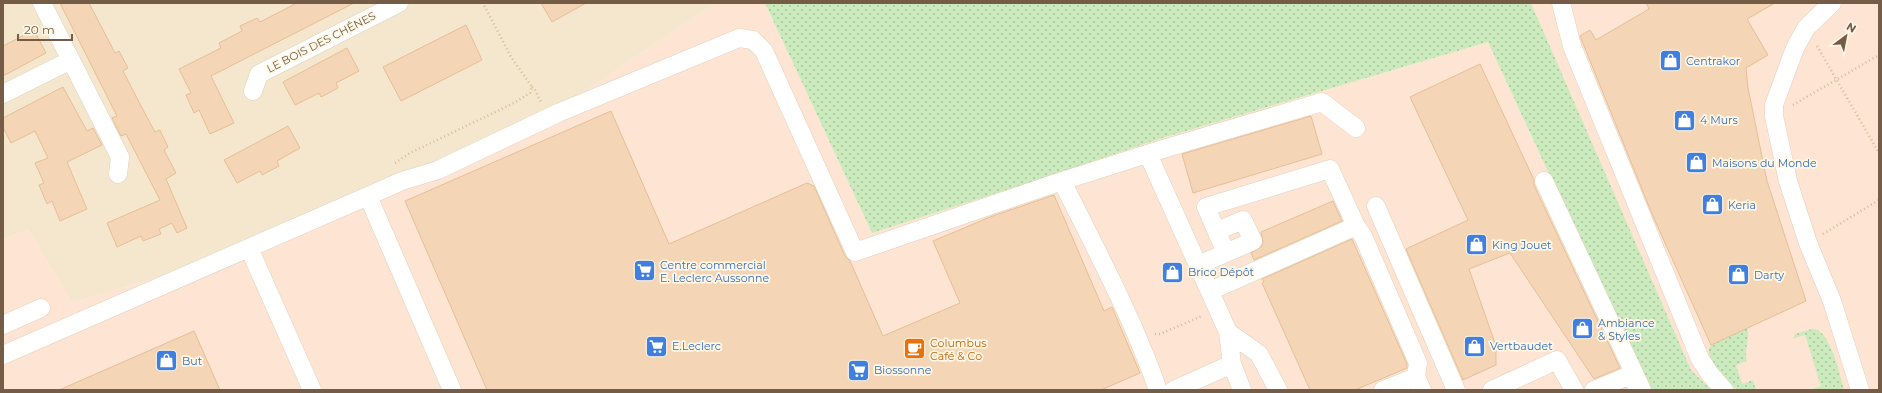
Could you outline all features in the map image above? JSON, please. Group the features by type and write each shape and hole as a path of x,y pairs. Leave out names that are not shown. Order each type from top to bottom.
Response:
{"lane":[{"path":"42,3 120,156 118,174"},
{"name":"LE BOIS DES CHÊNES","path":"253,91 259,74 399,3"},
{"path":"1561,3 1572,46 1700,359 1710,374 1724,390"},
{"path":"1832,3 1806,28 1794,48 1774,105 1774,116 1788,181 1808,243 1832,301 1860,390"},
{"path":"3,355 396,184 438,170 558,113 739,38 753,40 764,51 855,252 1062,181 1322,102 1356,128"},
{"path":"3,94 71,60"},
{"path":"1148,154 1228,332 1232,364 1242,390"},
{"path":"1226,253 1206,206 1330,169 1356,226 1363,236 1418,363 1419,383 1383,390"},
{"path":"1062,181 1116,290 1137,336 1158,390"},
{"path":"1544,181 1642,390"},
{"path":"368,196 452,390"},
{"path":"1376,206 1456,390"},
{"path":"1198,265 1253,241 1243,220 1217,231"},
{"path":"1210,291 1356,226"},
{"path":"249,248 312,390"},
{"path":"3,325 41,308"},
{"path":"1228,332 1259,354 1278,390"},
{"path":"1492,390 1557,360 1574,390"},
{"path":"1174,390 1206,384 1232,364"},
{"path":"1594,390 1628,376 1642,390"}],"path":[{"path":"396,184 392,176 393,165 398,160 514,104 530,92 532,88 511,56 484,3"},
{"path":"1806,28 1879,153"},
{"path":"1774,116 1879,55"},
{"path":"1808,243 1879,200"},
{"path":"1137,336 1145,333 1160,334 1218,308"}],"shaded area":[{"path":"3,3 716,3 561,107 188,268 72,303 28,229 3,240"},
{"path":"716,3 765,3 872,233 1047,177 1159,139 1488,42 1649,390 3,390 3,240 28,229 72,303 188,268 561,107"},
{"path":"1531,3 1879,3 1879,390 1699,390"}],"green space":[{"path":"765,3 1531,3 1691,370 1711,390 1649,390 1488,42 1159,139 1047,177 872,233"},
{"path":"1747,328 1747,361 1736,365 1742,384 1753,380 1756,390 1737,390 1717,369 1710,356 1709,350 1711,345"},
{"path":"1812,329 1818,331 1824,336 1829,344 1837,364 1844,390 1810,390 1821,386 1805,335 1794,338 1795,334"}],"building":[{"path":"60,3 89,3 115,53 119,51 128,68 123,71 155,132 160,130 168,147 164,150 176,173 166,179 187,228 177,233 172,223 159,229 161,234 143,241 141,236 117,247 107,223 160,200 126,134 121,136 112,118 117,116"},
{"path":"297,3 354,3 211,76 234,123 210,134 199,110 194,113 186,95 191,93 179,69 221,48 219,43 242,31 240,26 257,18 260,22"},
{"path":"541,3 586,3 552,22"},
{"path":"1646,3 1775,3 1747,19 1768,55 1746,68 1748,88 1767,181 1806,301 1711,345 1652,214 1580,36 1590,30 1596,40 1649,9"},
{"path":"466,25 482,60 401,101 383,67"},
{"path":"34,30 46,53 3,76 3,46"},
{"path":"347,48 359,71 336,83 338,88 321,97 319,93 295,105 283,82"},
{"path":"1480,64 1534,180 1534,185 1620,368 1594,379 1510,253 1469,269 1496,346 1496,365 1463,380 1406,249 1468,220 1410,97"},
{"path":"63,87 87,131 93,128 102,145 67,162 87,209 60,221 52,201 47,204 39,185 44,183 35,163 48,158 35,131 11,143 3,127 3,118"},
{"name":"Centre commercial E. Leclerc Aussonne","path":"611,111 669,244 807,183 814,186 845,256 850,261 883,336 960,303 933,241 990,217 1054,195 1104,311 1112,307 1140,373 1101,390 487,390 405,201"},
{"path":"1311,116 1322,154 1193,193 1182,154"},
{"path":"288,126 300,148 277,161 279,166 262,175 260,171 237,183 224,160"},
{"path":"1333,201 1342,221 1254,260 1251,253 1261,247 1263,242 1261,232"},
{"name":"Brico Dépôt","path":"1352,239 1407,364 1407,368 1355,390 1310,390 1262,283 1264,282 1262,279"},
{"name":"But","path":"194,331 220,390 59,390"}],"place":[{"name":"Centrakor","path":"1671,61"},
{"name":"4 Murs","path":"1684,120"},
{"name":"Maisons du Monde","path":"1697,163"},
{"name":"Keria","path":"1712,205"},
{"name":"King Jouet","path":"1477,245"},
{"name":"Centre commercial E. Leclerc Aussonne","path":"645,271"},
{"name":"Brico Dépôt","path":"1172,272"},
{"name":"Darty","path":"1739,275"},
{"name":"Ambiance & Styles","path":"1582,329"},
{"name":"E.Leclerc","path":"657,346"},
{"name":"Vertbaudet","path":"1474,346"},
{"name":"Columbus Café & Co","path":"914,349"},
{"name":"But","path":"167,361"},
{"name":"Biossonne","path":"859,370"}]}
